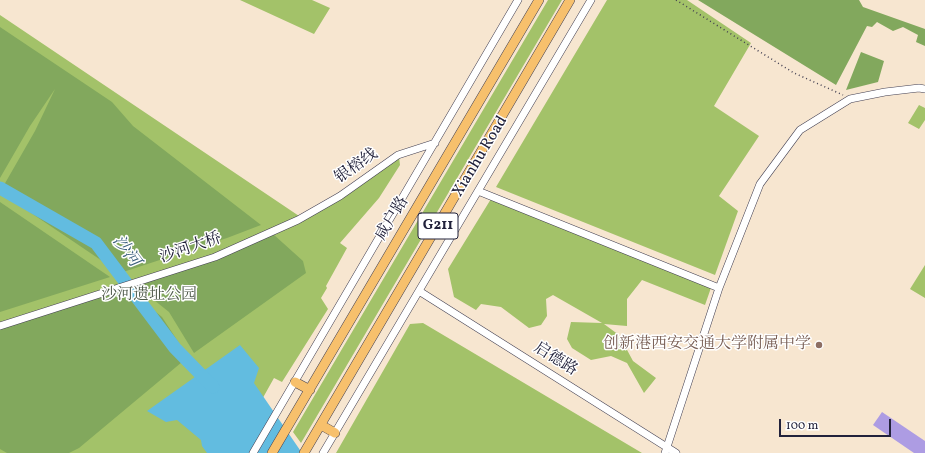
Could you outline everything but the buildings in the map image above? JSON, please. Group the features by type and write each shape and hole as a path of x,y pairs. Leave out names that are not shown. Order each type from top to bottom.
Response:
{"main road":[{"name":"咸户路","path":"272,453 539,0"},
{"name":"G211","path":"305,452 570,0"},
{"path":"295,382 310,390"},
{"path":"321,425 335,433"}],"street":[{"path":"253,453 518,0"},
{"name":"Xianhu Road","path":"323,453 591,0"},
{"path":"666,450 719,288 760,184 800,130 850,99 885,92 919,88 925,89"},
{"name":"银榕线","path":"298,220 340,196 398,155 435,143"},
{"path":"478,191 719,288"},
{"name":"沙河大桥","path":"0,326 215,257 298,220"},
{"name":"启德路","path":"419,291 666,450 676,453"}],"path":[{"path":"676,0 794,73 850,99"}],"green space":[{"path":"240,0 312,0 330,8 314,34"},
{"path":"548,0 562,0 301,443 293,432"},
{"path":"607,0 687,0 751,43 714,106 759,136 719,196 738,211 715,275 496,187"},
{"path":"698,0 859,0 863,7 925,29 925,46 916,42 918,35 903,27 893,31 877,22 872,27 867,26 836,85"},
{"name":"沙河遗址公园","path":"0,15 302,218 399,157 400,165 379,198 340,243 347,248 321,298 328,309 282,382 274,378 232,453 0,453"},
{"path":"0,27 112,102 133,126 261,225 227,238 120,273 0,192 35,131 55,89 30,126 0,178"},
{"path":"861,52 884,61 878,82 846,90"},
{"path":"919,105 925,108 925,120 919,129 908,123"},
{"path":"494,194 713,282 705,305 642,280 627,299 627,326 604,324 619,335 633,361 656,378 644,393 627,363 611,356 591,360 572,348 567,339 571,322 602,323 553,295 546,299 547,316 541,325 529,328 501,307 481,304 476,310 454,297 448,269"},
{"path":"0,202 110,277 0,312"},
{"path":"273,234 303,261 306,273 194,353 169,312 134,284"},
{"path":"925,265 925,298 910,289"},
{"path":"123,286 162,317 188,357 79,448 69,453 7,453 0,449 0,326"},
{"path":"423,323 642,453 336,453 410,324"}],"water":[{"path":"240,345 259,368 254,383 302,453 207,453 202,446 201,440 177,420 166,422 147,411"}],"waterway":[{"name":"沙河","path":"0,188 96,243 175,348 213,387"}],"place":[{"name":"创新港西安交通大学附属中学","path":"819,345"}]}
